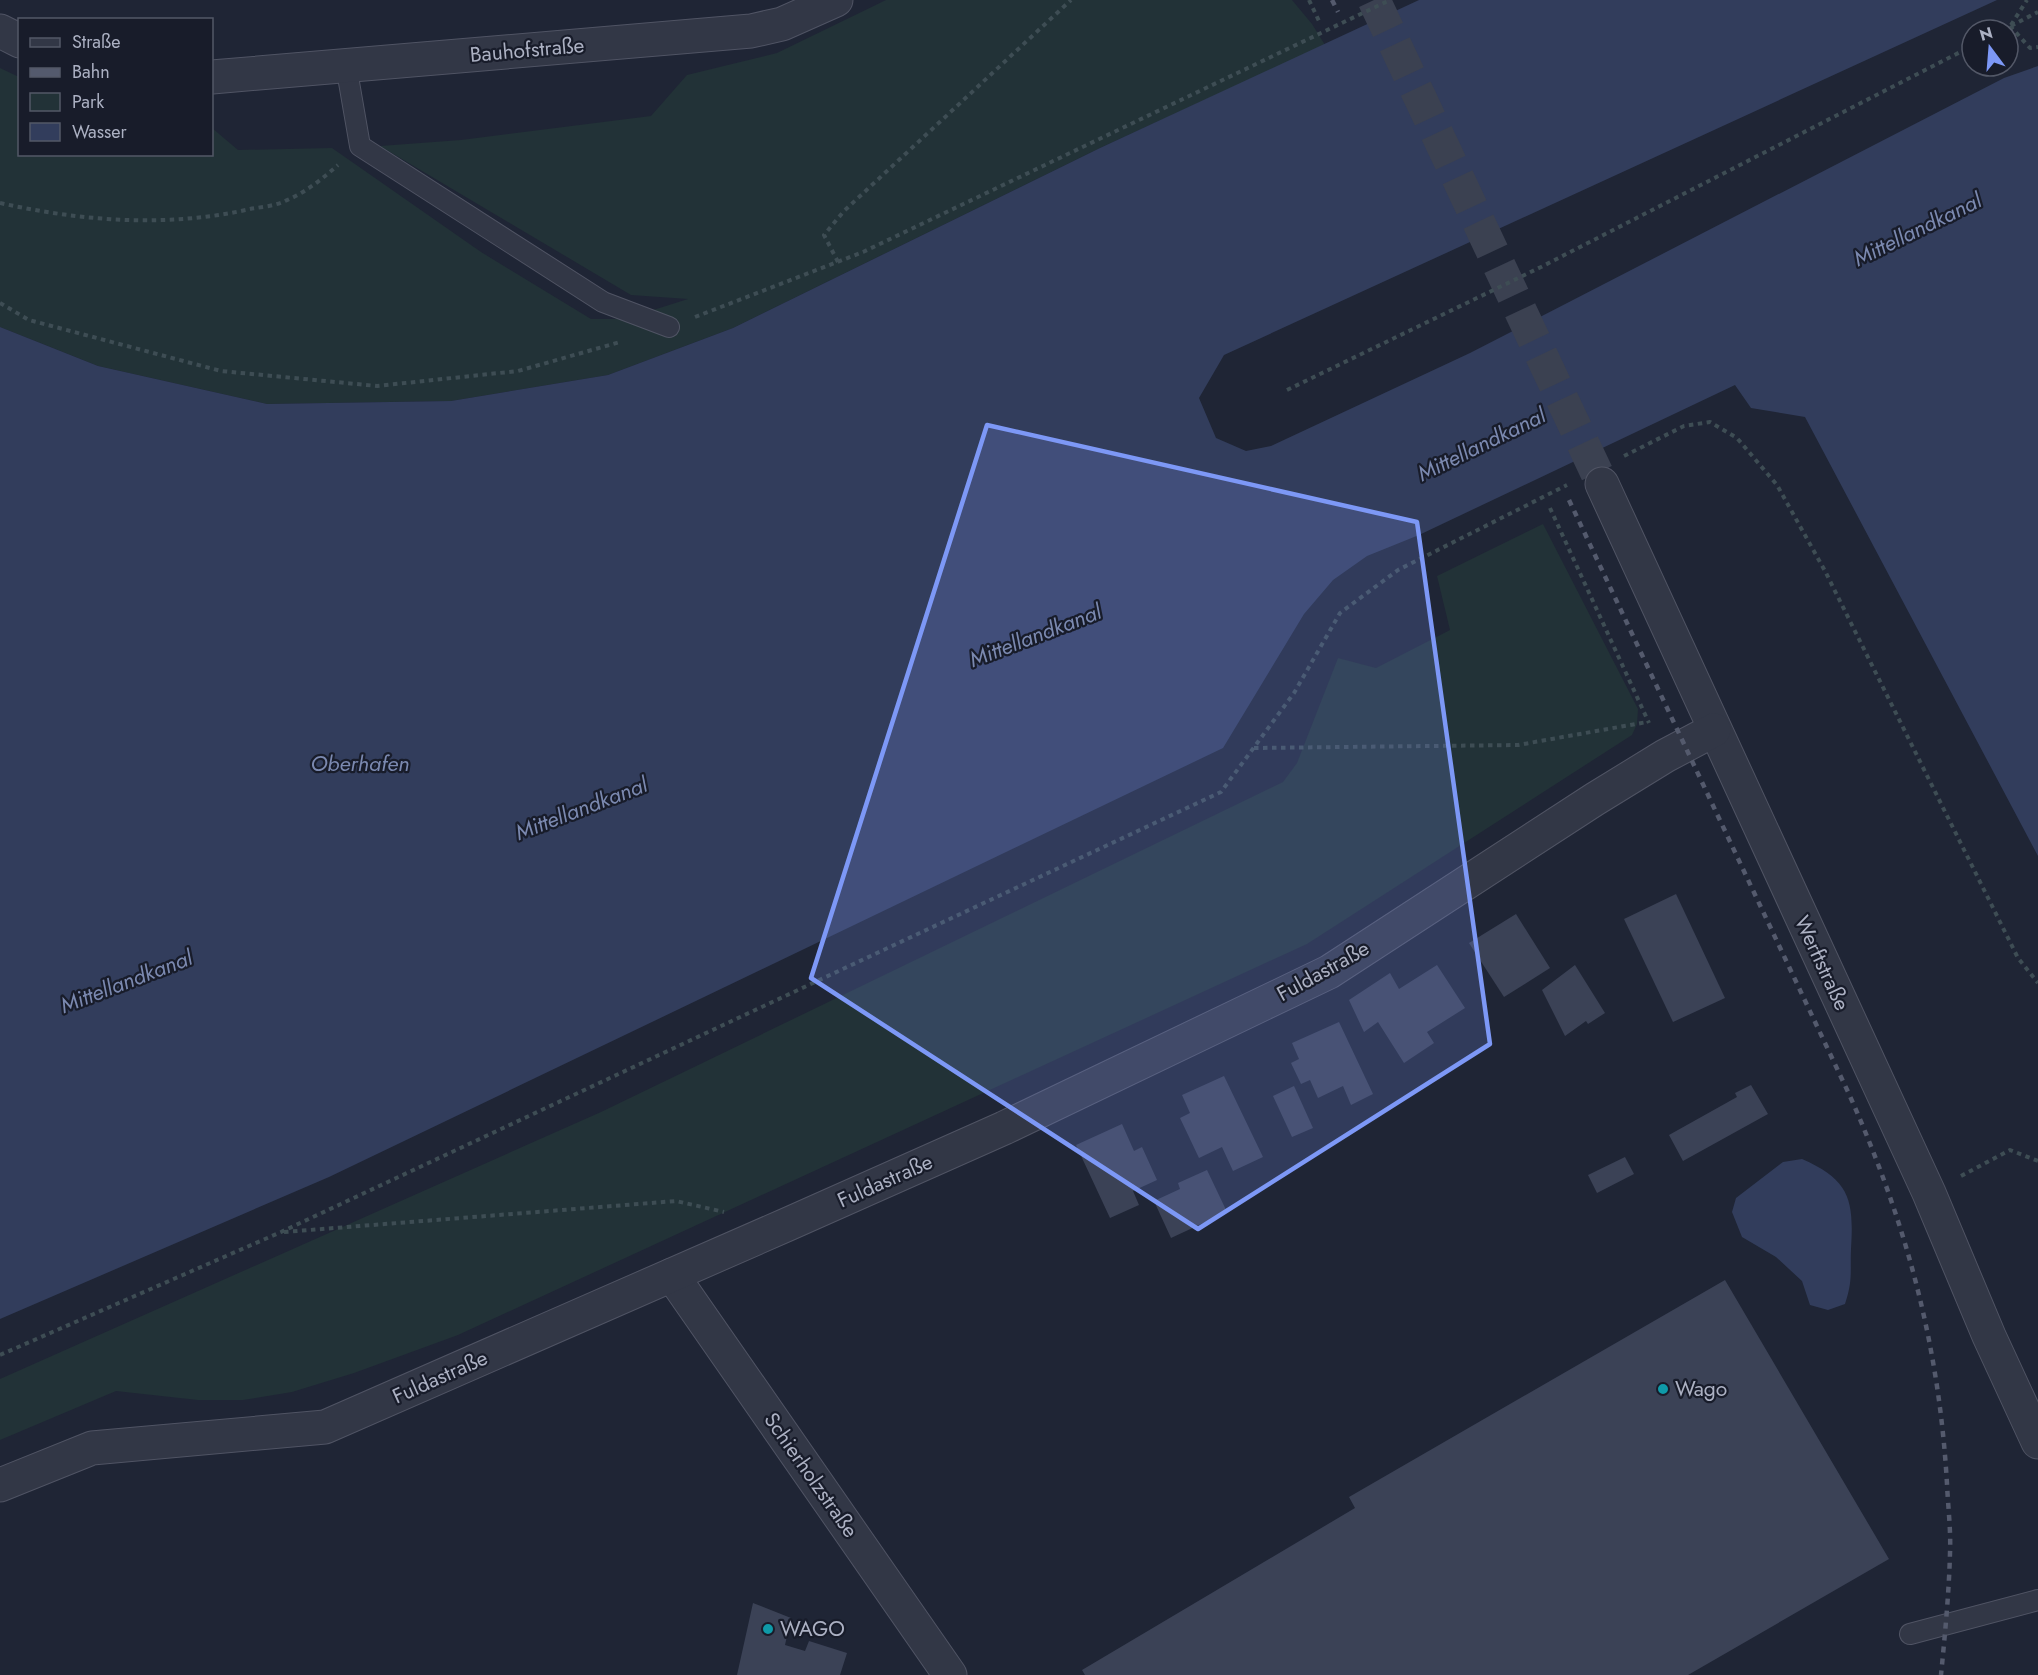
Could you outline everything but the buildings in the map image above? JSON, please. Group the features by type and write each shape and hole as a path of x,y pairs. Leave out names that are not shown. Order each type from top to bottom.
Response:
{"street":[{"name":"Bauhofstraße","path":"213,76 751,31 782,24 836,0"},
{"path":"0,32 18,40"},
{"name":"Werftstraße","path":"1602,484 1929,1193 1989,1336 2038,1442"},
{"name":"Fuldastraße","path":"0,1485 93,1448 325,1427 672,1275 1004,1128 1329,972 1665,756 1714,730"},
{"name":"Schierholzstraße","path":"672,1275 950,1675"}],"lane":[{"path":"346,65 360,146 603,302 669,327"},
{"path":"1910,1634 2038,1600"}],"path":[{"path":"838,262 824,236 844,211 1071,0"},
{"path":"1309,0 1319,21"},
{"path":"0,303 29,320 221,371 377,386 518,371 669,327 838,262 1390,0"},
{"path":"2015,18 2027,0"},
{"path":"2020,21 2038,12"},
{"path":"2020,37 2030,48 2038,47"},
{"path":"1287,390 1541,267 1960,52"},
{"path":"0,203 56,216 169,220 217,217 285,201 319,182 360,146"},
{"path":"1621,458 1684,426 1710,422 1737,438 1777,486 1825,571 2018,958 2038,983"},
{"path":"0,1355 281,1232 1221,792 1294,693 1340,614 1398,570 1568,484"},
{"path":"1550,508 1665,756"},
{"path":"1254,748 1518,745 1649,722"},
{"path":"1929,1193 2010,1150 2038,1161"},
{"path":"281,1232 676,1201 731,1213"}],"highlighted area":[{"path":"987,425 1417,522 1490,1044 1198,1229 811,978"}],"green space":[{"path":"886,0 1292,0 1312,24 1325,45 1100,148 733,328 608,375 451,401 267,404 98,366 0,327 0,68 18,77 18,156 213,156 213,129 238,150 332,148 481,252 591,319 625,319 688,299 631,295 380,146 461,140 651,116 687,75 777,53"},
{"path":"1543,524 1638,709 1637,724 1632,735 1307,944 458,1335 354,1373 292,1392 243,1400 198,1400 116,1391 0,1440 0,1379 601,1112 1283,782 1297,763 1338,658 1376,668 1450,630 1437,576"}],"water":[{"name":"Oberhafen","path":"1419,0 1997,0 1224,355 1199,398 1216,438 1246,451 1271,446 1470,353 2004,78 2020,78 2020,72 2038,66 2038,856 1805,417 1751,408 1735,385 1419,535 1367,556 1333,580 1304,614 1223,748 329,1177 0,1319 0,327 98,366 267,404 451,401 608,375 733,328 1100,148"},
{"path":"1802,1159 1830,1175 1846,1194 1849,1205 1852,1232 1849,1289 1845,1304 1828,1310 1810,1305 1802,1281 1776,1257 1742,1237 1732,1212 1736,1198 1783,1162"}],"tunnel":[{"path":"1374,0 1602,484"}],"railway":[{"path":"1332,0 1338,12"},
{"path":"1569,500 1849,1094 1887,1189 1903,1237 1928,1333 1943,1432 1950,1544 1941,1675"}],"place":[{"name":"Wago","path":"1663,1389"},
{"name":"WAGO","path":"768,1629"}],"water label":[{"name":"Mittellandkanal","path":"1917,229"},
{"name":"Mittellandkanal","path":"1481,444"},
{"name":"Mittellandkanal","path":"1035,635"},
{"name":"Mittellandkanal","path":"581,808"},
{"name":"Mittellandkanal","path":"126,981"}]}
